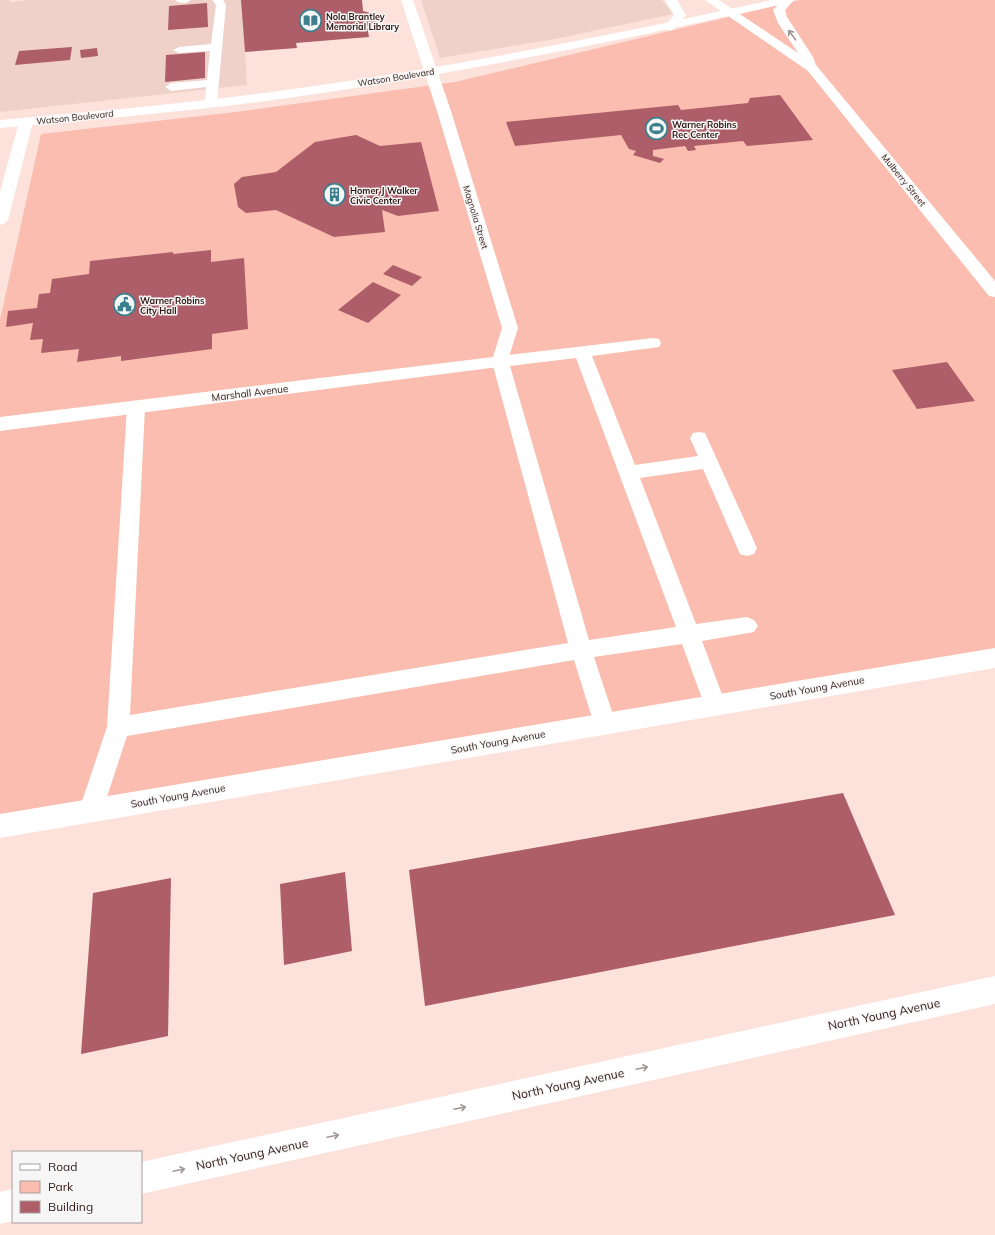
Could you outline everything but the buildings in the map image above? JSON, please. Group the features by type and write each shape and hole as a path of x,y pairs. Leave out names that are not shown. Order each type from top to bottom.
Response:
{"street":[{"name":"Magnolia Street","path":"407,0 431,72 510,328 500,362"},
{"path":"670,27 680,15 671,0"},
{"name":"Mulberry Street","path":"712,0 812,68"},
{"name":"Watson Boulevard","path":"0,124 211,103 294,93 431,72 670,27 788,0"},
{"name":"Mulberry Street","path":"788,0 779,10 781,20 804,50 812,68 995,292"},
{"path":"0,217 26,122"},
{"name":"Marshall Avenue","path":"0,424 500,362"},
{"name":"South Young Avenue","path":"0,826 995,658"},
{"name":"North Young Avenue","path":"142,1178 995,990"},
{"path":"0,1208 12,1205"}],"lane":[{"path":"181,0 186,0"},
{"path":"211,103 221,5 217,0"},
{"path":"179,50 217,47"},
{"path":"171,88 214,83"},
{"path":"605,724 581,650 500,362 652,343"},
{"path":"582,352 629,473 715,705"},
{"path":"91,810 118,727 136,407"},
{"path":"699,438 747,548"},
{"path":"629,473 708,461"},
{"path":"118,727 581,650 747,626"}],"shaded area":[{"path":"0,0 10,0 10,2 29,0 242,0 247,85 0,112"},
{"path":"421,0 662,0 673,14 555,39 440,58"}],"green space":[{"path":"800,0 995,0 995,651 0,825 0,320 41,134 236,112 455,82"}],"place":[{"name":"Nola Brantley Memorial Library","path":"310,21"},
{"name":"Warner Robins Rec Center","path":"657,129"},
{"name":"Homer J Walker Civic Center","path":"335,195"},
{"name":"Warner Robins City Hall","path":"125,305"}]}
